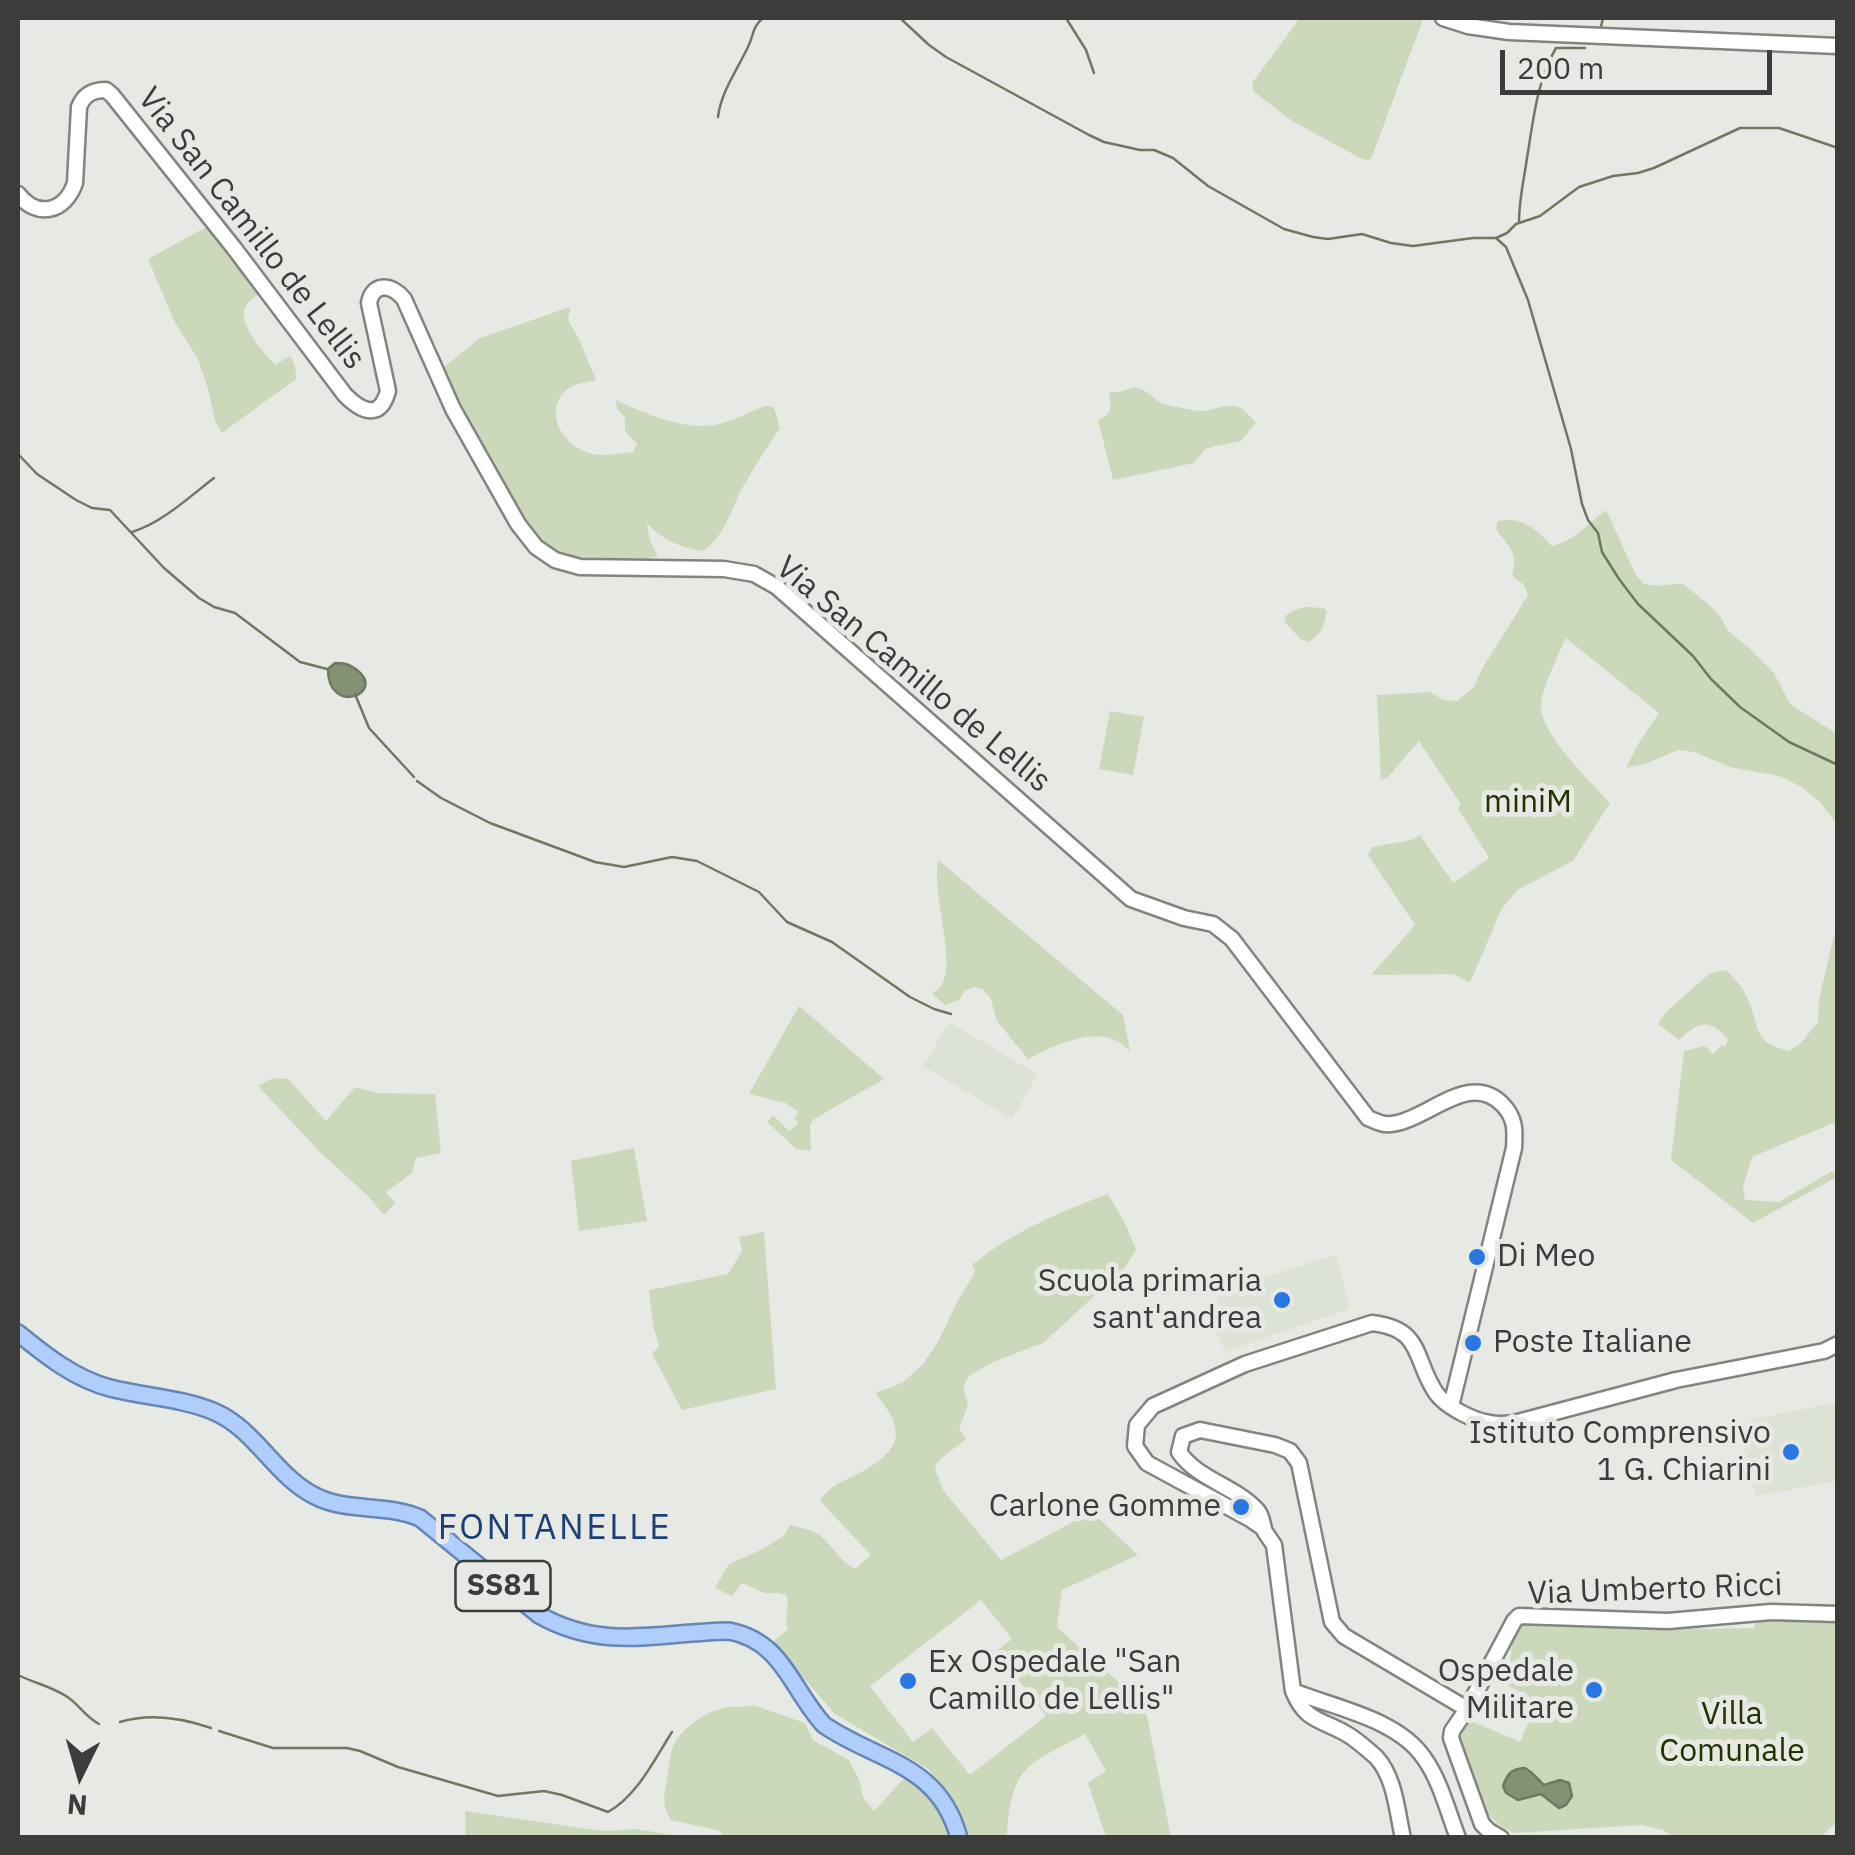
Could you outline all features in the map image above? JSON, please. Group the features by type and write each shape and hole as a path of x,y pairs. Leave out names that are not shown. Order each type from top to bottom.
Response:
{"main road":[{"name":"SS81","path":"18,1333 66,1368 108,1388 220,1414 243,1430 311,1494 340,1506 397,1511 420,1518 539,1615 558,1626 599,1637 729,1631 760,1641 776,1655 824,1725 925,1780 940,1795 960,1838"}],"street":[{"path":"1442,18 1508,32 1838,46"},
{"name":"Via San Camillo de Lellis","path":"18,194 40,209 64,203 75,183 79,107 91,92 106,90 234,248 345,395 367,411 384,403 388,391 370,296 383,286 398,292 453,409 518,524 536,547 554,560 580,567 724,569 754,574 777,587 1131,898 1184,918 1213,924 1232,939 1368,1118 1384,1125 1402,1123 1456,1096 1478,1092 1496,1098 1512,1114 1516,1129 1514,1148 1452,1406"},
{"path":"1403,1838 1391,1784 1378,1760 1348,1734 1306,1714 1298,1704 1293,1691 1274,1545 1263,1528 1148,1463 1135,1446 1137,1425 1153,1406 1245,1364 1372,1323 1400,1331 1411,1340 1434,1390 1452,1406 1484,1422 1514,1423 1676,1380 1838,1344"},
{"path":"1263,1528 1263,1519 1256,1509 1185,1462 1179,1452 1183,1436 1200,1430 1275,1446 1293,1454 1299,1463 1332,1622 1344,1636 1467,1709 1452,1731 1452,1743 1482,1824 1501,1838"},
{"name":"Via Umberto Ricci","path":"1467,1709 1514,1620 1520,1616 1668,1620 1771,1612 1838,1614"},
{"path":"1293,1691 1364,1716 1404,1736 1424,1757 1458,1838"}],"shaded area":[{"path":"335,663 357,670 364,679 361,692 354,696 337,693 330,684 328,669"},
{"path":"949,1022 1038,1074 1012,1119 923,1066"},
{"name":"Scuola primaria sant'andrea","path":"1336,1254 1350,1309 1225,1352 1207,1312 1222,1291"},
{"name":"Istituto Comprensivo 1 G. Chiarini","path":"1837,1402 1837,1481 1756,1496 1737,1423"},
{"path":"1525,1768 1544,1785 1560,1780 1569,1783 1572,1796 1566,1805 1559,1808 1541,1794 1518,1800 1506,1793 1503,1786 1508,1775"}],"green space":[{"path":"1300,18 1423,19 1368,160 1292,121 1253,91 1252,83"},
{"path":"208,226 264,293 245,307 247,327 275,365 290,356 296,373 296,379 222,433 198,359 174,321 148,259"},
{"path":"570,307 568,320 596,380 575,385 563,394 556,415 564,435 582,450 603,455 633,452 637,444 625,431 625,418 617,409 616,400 653,416 693,426 719,424 765,406 774,407 780,428 745,483 723,529 703,551 672,542 647,523 658,556 615,563 572,559 537,539 515,508 443,368 480,338"},
{"path":"1133,387 1162,403 1198,411 1238,407 1256,422 1241,441 1204,450 1194,463 1113,480 1098,420 1109,412 1109,392"},
{"name":"miniM","path":"1606,510 1636,575 1644,584 1682,583 1708,604 1728,631 1774,673 1790,704 1837,734 1837,824 1819,801 1800,786 1779,776 1730,767 1694,752 1678,750 1626,768 1659,713 1566,638 1544,690 1543,718 1568,758 1610,803 1573,861 1517,890 1501,910 1470,983 1453,974 1371,975 1415,925 1368,855 1372,847 1420,835 1453,883 1489,858 1458,808 1461,804 1419,741 1381,780 1377,695 1429,692 1444,700 1457,701 1474,687 1528,595 1524,585 1512,576 1513,555 1496,529 1498,521 1522,522 1552,546 1574,536"},
{"path":"1305,607 1324,608 1327,612 1322,630 1309,642 1300,639 1285,622 1285,616"},
{"path":"1110,711 1144,717 1133,775 1099,769"},
{"path":"938,860 1123,1015 1130,1051 1117,1041 1096,1036 1072,1040 1028,1059 997,1021 990,997 982,989 974,987 959,1000 945,1005 932,994 941,986 946,972"},
{"path":"1837,933 1837,1124 1752,1157 1743,1187 1745,1200 1779,1202 1832,1171 1837,1177 1753,1223 1671,1160 1684,1051 1705,1046 1713,1054 1728,1040 1715,1028 1704,1025 1679,1040 1658,1024 1709,974 1726,970 1746,995 1760,1035 1770,1044 1789,1051 1818,1022 1819,999"},
{"path":"799,1006 884,1079 814,1119 810,1125 811,1151 796,1149 767,1122 773,1115 789,1131 799,1123 794,1118 799,1112 786,1103 749,1094"},
{"path":"273,1078 288,1079 326,1121 355,1087 378,1093 435,1094 441,1153 416,1158 412,1173 386,1192 395,1203 384,1215 258,1086"},
{"path":"634,1148 647,1221 579,1231 571,1161"},
{"path":"1108,1194 1136,1250 1124,1269 1043,1343 993,1362 969,1376 963,1387 968,1405 959,1429 966,1439 938,1461 935,1469 943,1490 1001,1560 1092,1512 1138,1555 1062,1590 1057,1627 1145,1706 1171,1837 1106,1837 1088,1783 1106,1771 1085,1734 1026,1770 1013,1795 1007,1837 969,1837 955,1803 928,1769 835,1714 773,1642 788,1629 787,1596 764,1593 742,1583 732,1596 715,1588 729,1564 763,1549 782,1537 791,1525 816,1533 855,1569 871,1555 820,1501 835,1486 879,1461 894,1444 895,1426 875,1393 902,1383 923,1364 974,1274 972,1265 1020,1233","holes":["981,1600 1012,1639 996,1651 1046,1716 970,1775 932,1728 913,1742 870,1686"]},
{"path":"764,1232 776,1389 682,1410 652,1354 659,1346 649,1290 728,1274 742,1251 739,1237"},
{"name":"Villa Comunale","path":"1522,1620 1705,1629 1755,1628 1755,1622 1837,1620 1837,1822 1821,1837 1674,1837 1642,1825 1514,1833 1503,1827 1488,1814 1479,1798 1464,1758 1459,1728 1469,1720 1520,1742 1537,1703 1507,1685 1514,1627"},
{"path":"753,1705 805,1723 813,1740 849,1760 863,1797 874,1811 908,1774 926,1786 955,1837 721,1837 721,1831 671,1820 664,1797 676,1741 695,1721 712,1712"},
{"path":"465,1811 588,1829 636,1829 685,1837 466,1837"}],"waterway":[{"path":"718,117 726,90 763,18"},
{"path":"900,18 946,57 1089,135 1173,158 1208,186 1284,229 1313,237 1362,234 1413,246 1496,238 1516,224 1540,216 1579,187 1654,168 1740,128 1779,128 1838,148"},
{"path":"1066,18 1086,50 1094,73"},
{"path":"1600,31 1603,18"},
{"path":"1519,222 1544,74 1556,48 1585,48"},
{"path":"1496,238 1506,247 1528,300 1571,449 1582,504 1598,533 1602,552 1619,579 1638,604 1740,707 1789,742 1838,765"},
{"path":"18,454 37,474 76,500 92,508 110,510 164,568 199,598 235,613 300,662 327,669"},
{"path":"132,532 165,516 214,478"},
{"path":"355,694 369,728 414,777"},
{"path":"417,781 490,823 595,862 624,867 672,857 697,861 759,892 787,922 832,942 910,997 951,1014"},
{"path":"18,1675 66,1696 99,1724"},
{"path":"120,1722 166,1718 211,1728"},
{"path":"219,1731 273,1748 347,1748 498,1796 544,1791 608,1812 636,1787 672,1732"}],"place":[{"name":"Di Meo","path":"1477,1257"},
{"name":"Scuola primaria sant'andrea","path":"1282,1300"},
{"name":"Poste Italiane","path":"1473,1343"},
{"name":"Istituto Comprensivo 1 G. Chiarini","path":"1791,1452"},
{"name":"Carlone Gomme","path":"1241,1507"},
{"name":"Ex Ospedale \"San Camillo de Lellis\"","path":"908,1681"},
{"name":"Ospedale Militare","path":"1594,1690"}],"district":[{"name":"FONTANELLE","path":"555,1529"}]}
